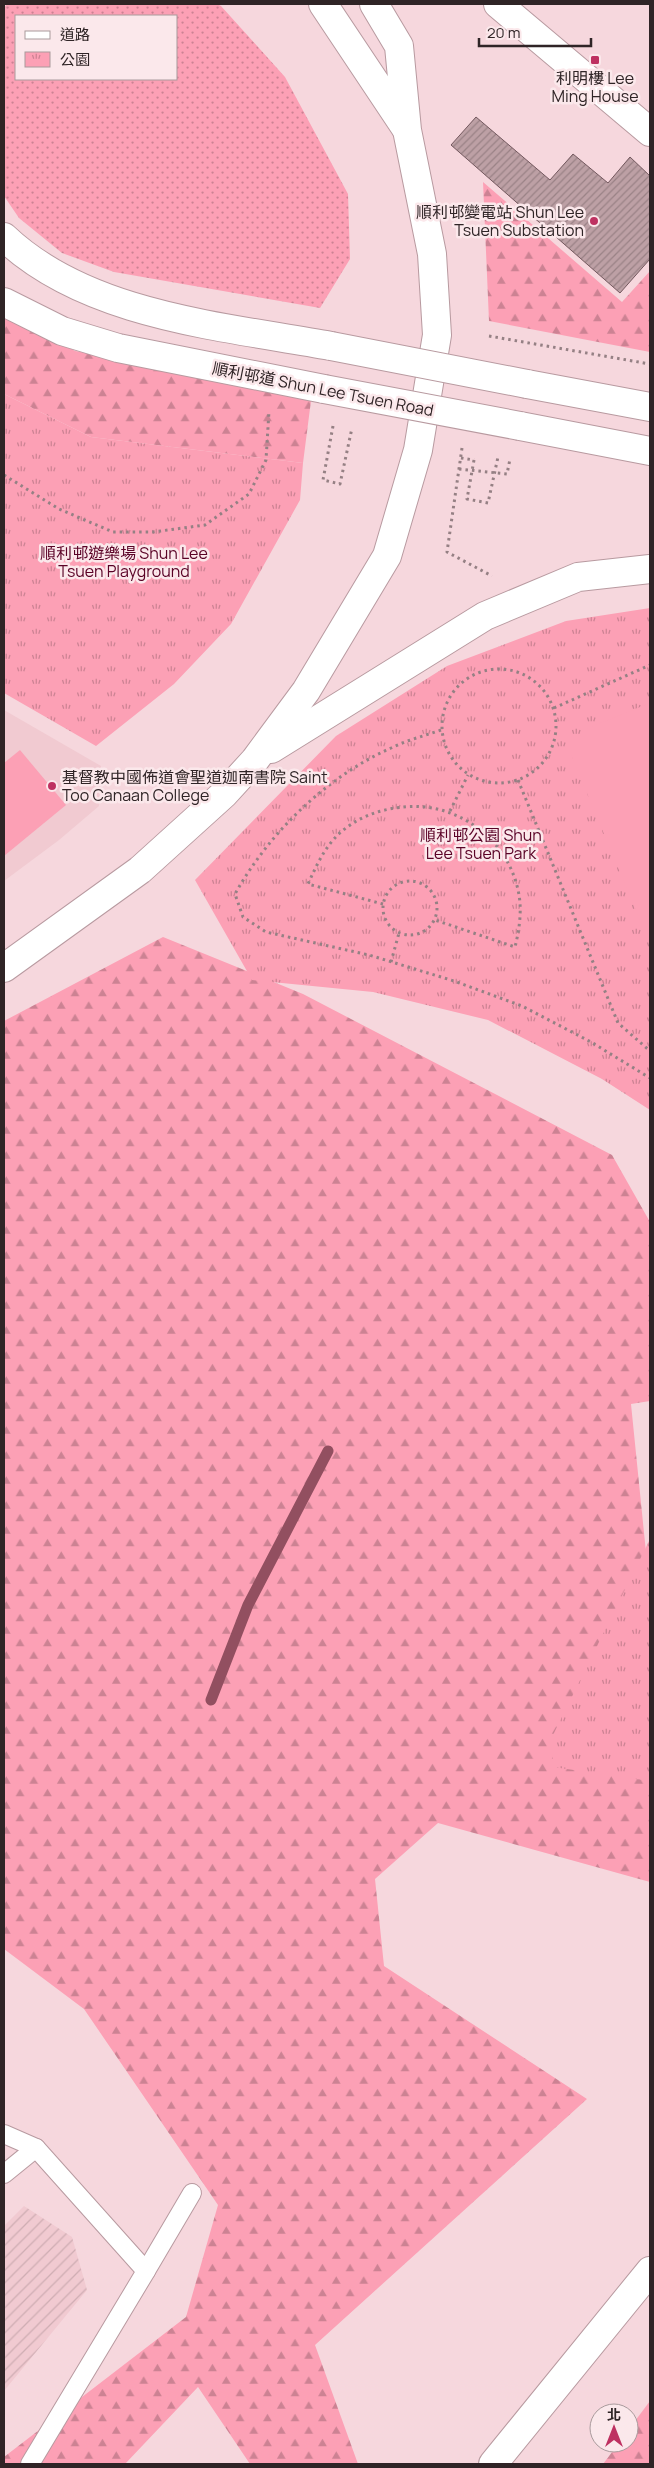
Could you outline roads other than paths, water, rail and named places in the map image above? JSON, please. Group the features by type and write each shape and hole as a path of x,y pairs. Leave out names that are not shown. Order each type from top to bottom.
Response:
{"main road":[{"path":"323,4 407,130"},
{"path":"4,968 140,870 224,794 255,760 306,691 387,556 418,450 438,335 432,254 407,130 399,46 374,4"},
{"path":"498,4 650,132"},
{"path":"4,237 33,262 50,273 108,299 173,316 650,407"},
{"name":"順利邨道 Shun Lee Tsuen Road","path":"4,302 62,331 118,348 650,451"},
{"path":"255,760 485,616 578,578 650,569"},
{"path":"497,2460 650,2271"}],"lane":[{"path":"4,2134 36,2148 146,2271"},
{"path":"4,2174 36,2148"},
{"path":"30,2464 192,2193"}],"waterway":[{"path":"211,1700 248,1605 328,1451"}],"place":[{"name":"利明樓 Lee Ming House","path":"595,60"},
{"name":"順利邨變電站 Shun Lee Tsuen Substation","path":"594,221"},
{"name":"基督教中國佈道會聖道迦南書院 Saint Too Canaan College","path":"52,786"}],"park label":[{"name":"順利邨遊樂場 Shun Lee Tsuen Playground","path":"124,562"},
{"name":"順利邨公園 Shun Lee Tsuen Park","path":"481,844"}]}
